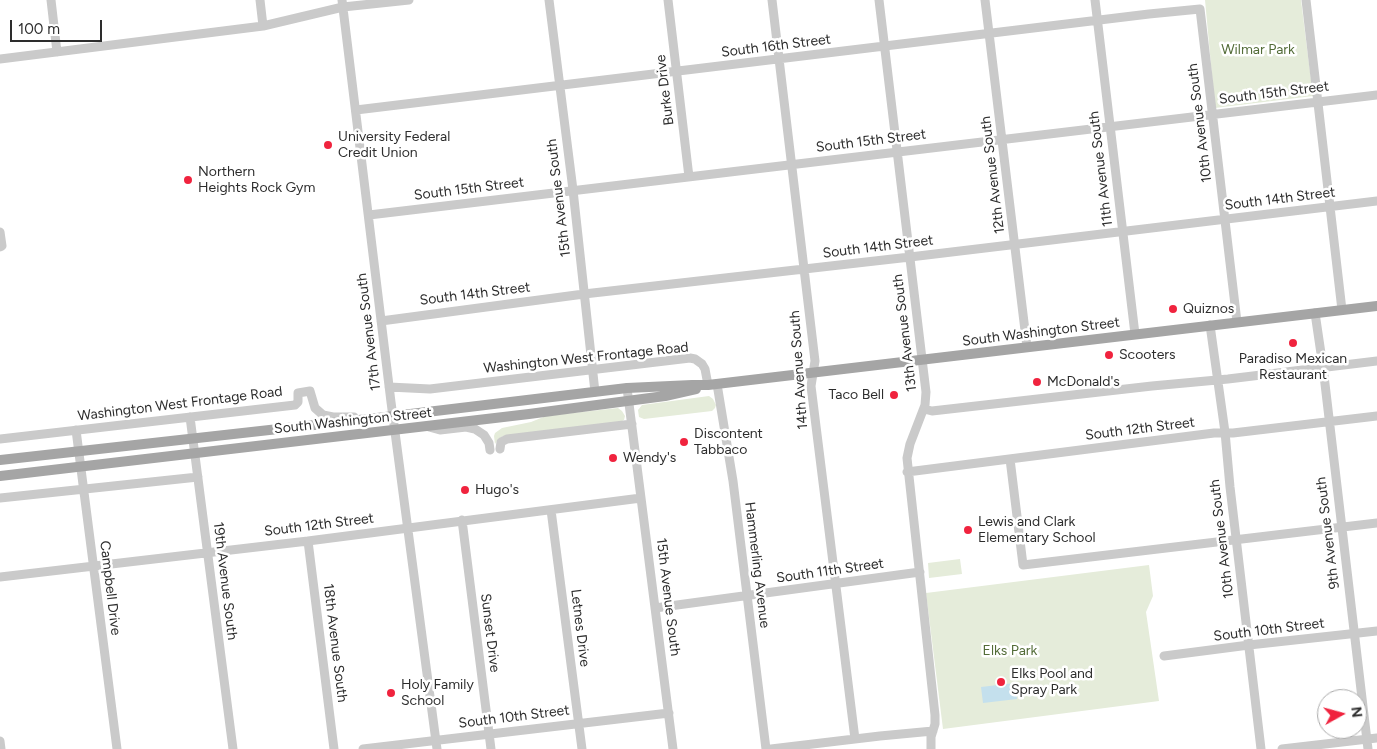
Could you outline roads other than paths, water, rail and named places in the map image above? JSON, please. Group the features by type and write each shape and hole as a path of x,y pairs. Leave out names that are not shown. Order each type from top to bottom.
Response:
{"main road":[{"name":"South Washington Street","path":"0,476 428,427 629,402 713,385 814,372 1377,306"},
{"name":"South Washington Street","path":"0,460 627,388 713,385"}],"street":[{"path":"51,0 58,52"},
{"path":"260,0 263,26"},
{"path":"0,59 263,26 343,3 409,0"},
{"name":"15th Avenue South","path":"549,0 573,190 595,392"},
{"name":"Burke Drive","path":"668,0 689,177"},
{"name":"14th Avenue South","path":"772,0 815,361 811,386 855,739"},
{"name":"13th Avenue South","path":"879,0 926,392 924,409 908,451 907,472 935,715 935,724 930,741 931,749"},
{"name":"12th Avenue South","path":"985,0 1027,347"},
{"name":"11th Avenue South","path":"1095,0 1135,334"},
{"path":"1306,0 1342,310"},
{"name":"17th Avenue South","path":"343,3 389,387 437,745"},
{"name":"South 16th Street","path":"356,110 1200,9"},
{"name":"10th Avenue South","path":"1200,9 1237,322"},
{"name":"South 15th Street","path":"369,215 1377,95"},
{"name":"South 14th Street","path":"381,320 584,294 1377,201"},
{"path":"0,232 1,247"},
{"name":"9th Avenue South","path":"1315,313 1360,689"},
{"name":"10th Avenue South","path":"1210,325 1225,432 1261,749"},
{"name":"Washington West Frontage Road","path":"389,387 430,389 690,358 702,364 713,385"},
{"path":"924,409 932,411 1377,361"},
{"name":"Hammerling Avenue","path":"713,385 733,481 766,749"},
{"name":"15th Avenue South","path":"627,388 673,749"},
{"name":"Washington West Frontage Road","path":"0,438 295,405 299,400 298,393 310,391 315,408 323,415 328,417 360,417 368,419"},
{"name":"South 12th Street","path":"907,472 1225,432 1233,433 1377,416"},
{"name":"19th Avenue South","path":"190,417 232,749"},
{"path":"500,449 502,441 513,438 632,424"},
{"path":"428,427 440,430 466,427 475,429 484,435 490,450"},
{"name":"Campbell Drive","path":"76,430 117,749"},
{"path":"1010,459 1023,566 1377,523"},
{"path":"0,498 198,477"},
{"name":"South 12th Street","path":"0,577 641,498"},
{"name":"Letnes Drive","path":"551,510 582,749"},
{"name":"Sunset Drive","path":"462,520 491,749"},
{"name":"18th Avenue South","path":"308,540 334,749"},
{"name":"South 11th Street","path":"655,608 920,572"},
{"name":"South 10th Street","path":"1164,656 1377,631"},
{"name":"South 10th Street","path":"363,749 437,745 489,734 669,713"},
{"path":"771,749 831,745 855,739 933,731"},
{"path":"1282,749 1366,739"},
{"name":"9th Avenue South","path":"1366,739 1368,749"},
{"path":"0,741 1,749"}],"water":[{"path":"1015,683 1017,699 983,703 981,687"}],"place":[{"name":"University Federal Credit Union","path":"328,145"},
{"name":"Northern Heights Rock Gym","path":"188,180"},
{"name":"Quiznos","path":"1173,309"},
{"name":"Paradiso Mexican Restaurant","path":"1293,343"},
{"name":"Scooters","path":"1109,355"},
{"name":"McDonald's","path":"1037,382"},
{"name":"Taco Bell","path":"894,395"},
{"name":"Discontent Tabbaco","path":"684,442"},
{"name":"Wendy's","path":"613,458"},
{"name":"Hugo's","path":"465,490"},
{"name":"Lewis and Clark Elementary School","path":"968,530"},
{"name":"Elks Pool and Spray Park","path":"1001,682"},
{"name":"Holy Family School","path":"391,693"}],"park label":[{"name":"Wilmar Park","path":"1258,50"},
{"name":"Elks Park","path":"1010,651"}]}
